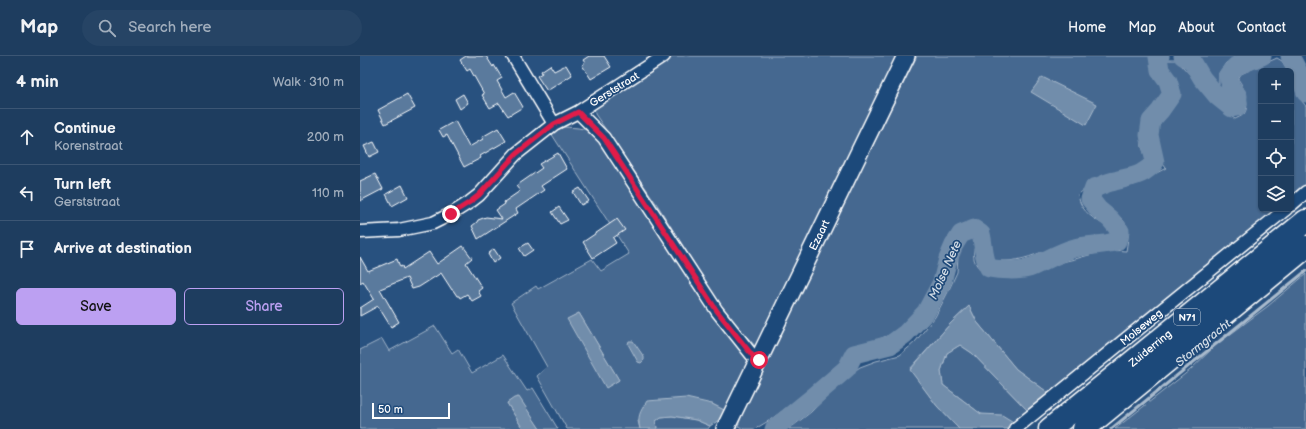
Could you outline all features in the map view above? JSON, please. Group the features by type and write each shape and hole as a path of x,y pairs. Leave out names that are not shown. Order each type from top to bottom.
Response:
{"highway":[{"name":"Zuiderring","path":"1050,429 1306,221"},
{"name":"Zuiderring","path":"1084,429 1306,247"}],"main road":[{"name":"Ezaart","path":"729,422 906,56"}],"street":[{"path":"513,56 554,124"},
{"name":"Gerststraat","path":"360,232 399,230 433,223 451,214 479,195 516,154 554,124 578,112 664,56"},
{"path":"578,112 604,138 717,311 752,355 759,360"},
{"path":"1294,202 1306,192"},
{"name":"Molseweg","path":"1015,429 1282,212"}],"shaded area":[{"path":"673,56 897,56 756,347 723,310 658,206 595,114 594,106"},
{"path":"917,56 1153,56 1154,64 1166,90 1161,102 1144,123 1141,136 1146,165 1100,181 1078,195 1085,211 1109,228 1111,236 1109,240 1105,241 1098,239 1081,242 1063,247 1042,256 1042,252 1017,260 998,261 991,260 986,233 977,225 963,227 956,233 943,253 942,266 933,287 917,311 897,332 853,349 805,394 770,420 755,429 744,429 738,426 746,403"},
{"path":"1190,56 1238,56 1226,63 1219,73 1219,84 1214,85 1206,78"},
{"path":"1277,58 1282,61 1286,68 1258,68 1258,212 1275,212 1050,394 1016,369 977,322 969,306 950,324 910,369 937,406 959,429 789,429 811,412 850,374 860,367 900,355 915,342 935,317 957,272 958,256 970,237 973,237 976,243 974,254 976,263 981,270 999,277 1009,278 1031,275 1060,263 1107,251 1126,251 1128,234 1127,225 1116,213 1099,200 1097,196 1118,188 1134,185 1166,168 1158,150 1155,137 1159,125 1176,103 1179,87 1164,64 1167,60 1175,60 1224,111 1235,119 1244,114 1247,105 1246,96 1238,79 1241,74"},
{"path":"1042,77 1097,104 1086,125 1031,92"},
{"path":"1294,86 1301,100 1306,106 1306,187 1294,197"},
{"path":"563,127 578,128 586,130 599,138 723,329 750,363 726,411 712,404 638,421 640,429 567,429 537,376 547,367 511,303 536,286 538,289 592,259 601,271 629,254 551,133","holes":["579,313 619,380 607,387 568,319"]},
{"path":"1306,274 1306,429 1115,429 1190,370 1216,345 1268,306"},
{"path":"969,306 977,322 1016,369 1050,394 1028,411 972,353 960,345 947,353 941,371 943,385 981,414 1002,415 1015,423 1008,429 959,429 937,406 910,370 950,324"},
{"path":"579,313 619,380 606,388 567,319"},
{"path":"435,326 452,353 458,349 472,373 503,355 527,391 533,388 558,429 540,429 518,397 507,403 523,429 360,429 360,350 382,339 389,351"},
{"path":"629,341 633,341 644,357 644,360 641,363 638,362 628,344"},
{"path":"960,345 972,353 1028,411 1015,423 981,414 943,385 941,371 947,353"},
{"path":"519,397 540,429 523,429 507,403 514,398"},
{"path":"686,398 712,404 726,411 719,420 710,426 696,420 672,416 661,417 656,421 657,429 640,429 640,414 647,401"},
{"path":"672,416 696,420 710,426 708,429 657,429 656,421 661,417"}],"building":[{"path":"466,56 486,56 502,78 497,81 506,97 514,92 523,107 508,116 499,103 490,108 470,69 467,71 460,60"},
{"path":"589,56 604,56 611,67 591,79 582,65 585,63 583,60"},
{"path":"550,65 554,71 566,65 572,75 547,91 537,76 542,73 541,71"},
{"path":"407,94 415,108 385,124 378,110"},
{"path":"463,94 468,103 460,109 455,99"},
{"path":"455,121 469,147 483,139 482,137 498,128 506,141 480,156 481,158 464,167 447,135 443,137 439,130"},
{"path":"374,142 379,152 369,157 364,146"},
{"path":"558,153 567,169 541,186 544,190 516,209 518,213 478,239 472,226 478,220 486,217 502,219 496,210 505,204 504,202 520,191 516,186 542,168 539,164"},
{"path":"375,174 383,189 360,201 360,181"},
{"path":"402,185 408,197 392,206 386,194"},
{"path":"580,188 589,201 581,205 573,192"},
{"path":"559,207 568,220 560,224 552,212"},
{"path":"617,219 625,230 613,238 616,243 593,258 583,242"},
{"path":"528,243 533,250 524,256 519,248"},
{"path":"463,246 472,258 466,263 482,288 478,291 481,296 472,301 467,294 460,298 452,290 441,273 419,287 412,289 407,278 380,289 399,322 391,327 378,306 360,316 360,308 374,299 363,281 360,283 360,257 368,271 397,259 400,267 402,266 403,269 429,252 437,264"},
{"path":"494,249 500,258 493,263 488,254"}],"waterway":[{"name":"Molse Nete","path":"774,429 847,368 854,354 890,345 905,334 926,312 942,282 948,259 961,234 974,229 981,234 989,268 1003,270 1020,270 1029,268 1069,250 1117,241 1120,231 1090,199 1094,188 1110,182 1132,177 1146,171 1155,162 1149,135 1151,121 1172,94 1168,81 1160,70 1158,57 1160,56"},
{"name":"Molse Nete","path":"1183,56 1192,61 1202,78 1217,96 1232,108 1237,107 1238,96 1231,87 1228,75 1236,66 1262,56"},
{"name":"Molse Nete","path":"1290,56 1298,71 1306,93"},
{"name":"Stormgracht","path":"1111,429 1306,271"}],"route":[{"path":"451,214 479,195 516,154 554,124 578,112 585,120 596,128 604,138 717,311 752,355 759,360"}]}
